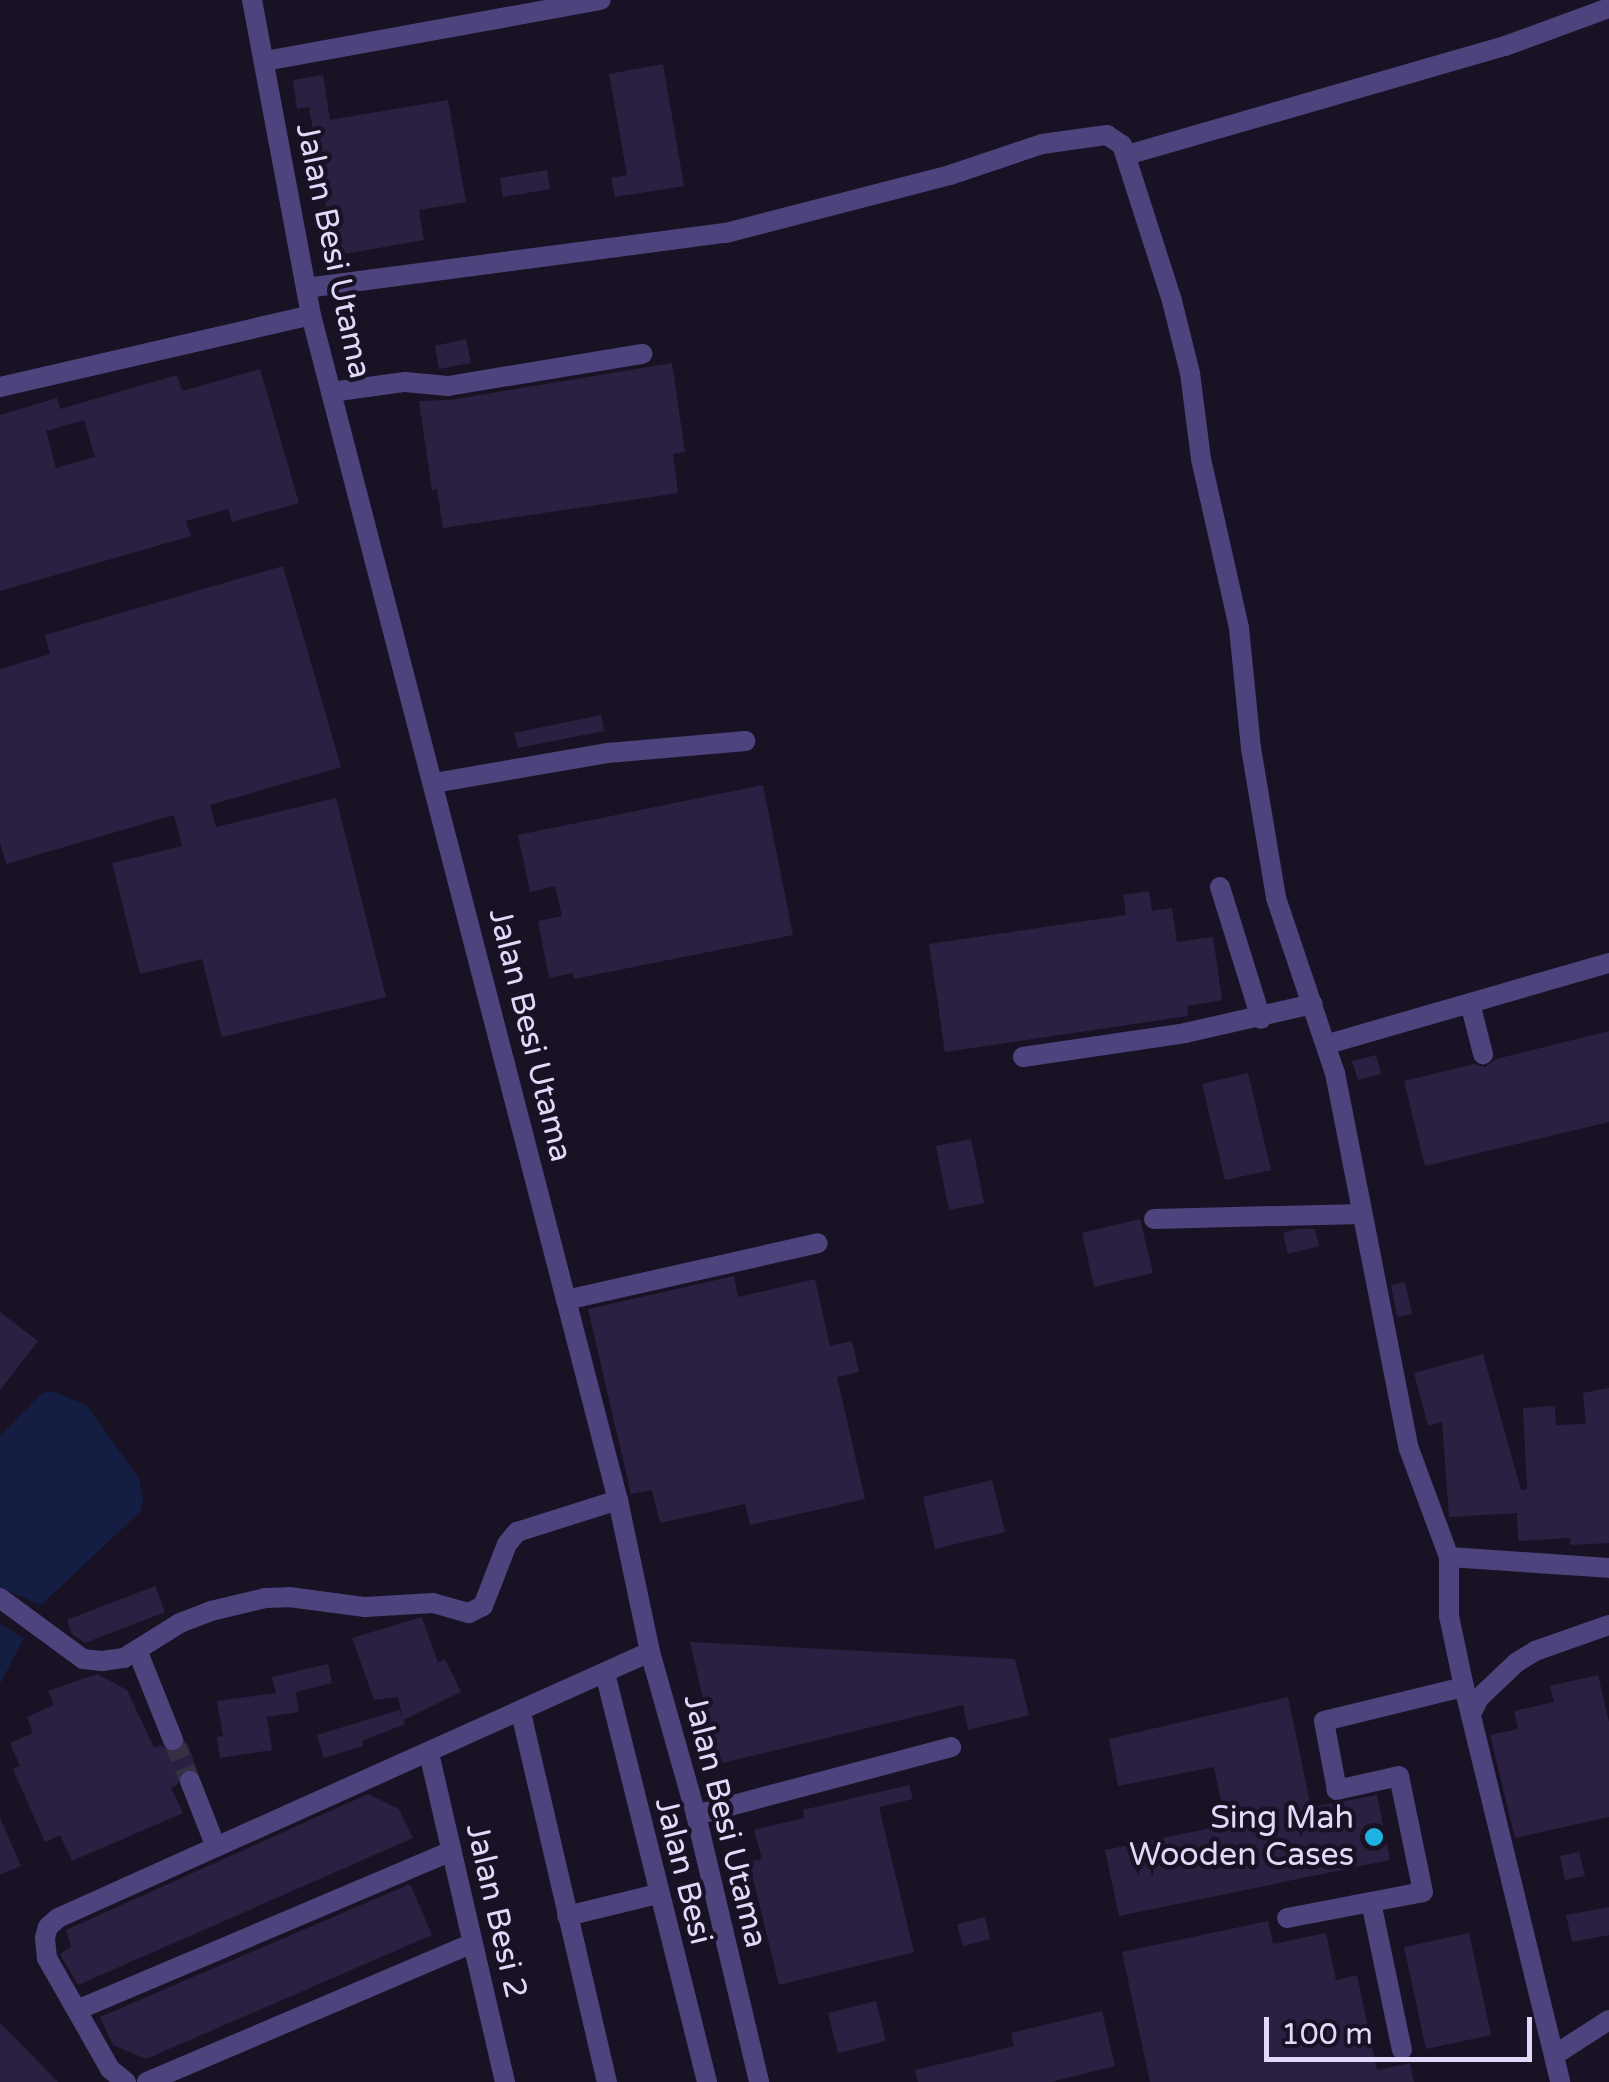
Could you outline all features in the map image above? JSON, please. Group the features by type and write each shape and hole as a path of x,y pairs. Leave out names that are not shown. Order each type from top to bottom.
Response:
{"street":[{"name":"Jalan Besi Utama","path":"252,0 311,315 618,1500 650,1652 696,1815 759,2082"},
{"path":"265,61 600,0"},
{"path":"1126,156 1506,46 1609,8"},
{"path":"306,288 726,233 950,175 1042,144 1106,136 1122,146 1190,373 1201,458 1238,628 1250,748 1276,898 1328,1044 1409,1449 1448,1556 1449,1616 1464,1687 1560,2082"},
{"path":"0,387 311,315"},
{"path":"331,392 404,382 448,386 642,354"},
{"path":"434,784 608,753 746,741"},
{"path":"1220,887 1261,1018"},
{"path":"1328,1044 1609,964"},
{"path":"1470,1002 1483,1054"},
{"path":"1022,1058 1261,1018 1312,1004"},
{"path":"1154,1219 1362,1214"},
{"path":"566,1300 818,1244"},
{"path":"0,1598 83,1659 113,1661 211,1610 265,1598 289,1597 365,1607 433,1603 460,1612 478,1612 507,1544 517,1532 618,1500"},
{"path":"1448,1556 1609,1568"},
{"path":"1471,1714 1479,1698 1517,1662 1536,1651 1609,1625"},
{"path":"137,1650 173,1740"},
{"path":"126,2082 110,2069 47,1958 48,1926 72,1910 521,1713 650,1652"},
{"name":"Jalan Besi","path":"604,1673 707,2082"},
{"path":"1288,1918 1423,1892 1399,1776 1337,1790 1324,1721 1464,1687"},
{"path":"521,1713 608,2082"},
{"path":"696,1815 951,1747"},
{"name":"Jalan Besi 2","path":"428,1753 504,2082"},
{"path":"190,1781 216,1847"},
{"path":"77,2010 452,1851"},
{"path":"567,1916 657,1894"},
{"path":"1371,1902 1402,2050"},
{"path":"147,2082 474,1943"},
{"path":"1556,2054 1609,2020"}],"water":[{"path":"54,1391 87,1406 139,1478 143,1498 141,1511 41,1605 0,1588 0,1436 42,1393"},
{"path":"0,1624 24,1638 0,1684"}],"building":[{"path":"663,64 684,186 615,197 611,178 627,175 609,74"},
{"path":"323,75 330,120 448,100 466,202 419,210 424,240 339,255 334,224 329,225 309,107 297,109 293,80"},
{"path":"547,170 550,189 503,197 500,178"},
{"path":"466,339 471,363 439,369 435,346"},
{"path":"672,363 685,452 673,454 678,493 443,528 437,489 432,490 419,401 450,400"},
{"path":"260,369 299,503 232,522 228,509 186,521 191,536 0,591 0,415 57,398 60,409 177,375 182,391","holes":["84,420 95,457 56,468 46,431"]},
{"path":"283,566 341,767 210,805 216,827 336,798 386,997 222,1037 202,959 140,974 112,863 182,846 174,815 6,864 0,842 0,669 50,654 45,635"},
{"path":"601,715 604,731 518,748 514,733"},
{"path":"763,785 793,935 574,979 573,973 549,978 538,921 562,916 555,886 530,892 518,835"},
{"path":"1149,891 1152,911 1172,908 1177,942 1213,937 1222,1000 1187,1006 1188,1016 945,1052 929,944 1126,915 1123,895"},
{"path":"1609,1031 1609,1122 1425,1166 1404,1081 1474,1064 1485,1067 1496,1059"},
{"path":"1376,1055 1381,1074 1358,1080 1352,1061"},
{"path":"1248,1073 1271,1170 1225,1180 1202,1084"},
{"path":"971,1139 984,1203 949,1210 936,1146"},
{"path":"1140,1219 1153,1273 1094,1287 1082,1233"},
{"path":"1315,1229 1319,1246 1288,1254 1283,1233"},
{"path":"734,1276 738,1297 815,1279 830,1346 852,1341 859,1372 837,1377 865,1499 750,1525 745,1504 660,1523 652,1490 631,1494 588,1309"},
{"path":"1405,1282 1412,1314 1397,1317 1391,1285"},
{"path":"0,1312 38,1341 0,1390"},
{"path":"1483,1354 1521,1490 1527,1489 1523,1408 1555,1406 1556,1425 1586,1424 1583,1393 1609,1388 1609,1543 1571,1545 1570,1538 1518,1541 1517,1513 1449,1517 1442,1422 1428,1426 1414,1373"},
{"path":"992,1480 1005,1532 935,1549 923,1497"},
{"path":"155,1586 165,1612 85,1643 72,1634 67,1620"},
{"path":"422,1617 438,1663 445,1659 461,1692 403,1720 398,1697 374,1700 352,1638"},
{"path":"690,1642 1015,1659 1029,1715 968,1730 963,1705 718,1764"},
{"path":"328,1664 332,1683 296,1692 299,1712 267,1717 272,1750 220,1758 217,1737 223,1736 217,1701 276,1693 272,1677"},
{"path":"97,1674 127,1690 154,1748 160,1745 177,1753 187,1742 197,1770 184,1769 177,1785 171,1788 183,1813 72,1861 60,1835 45,1842 13,1769 20,1766 10,1743 33,1733 27,1717 54,1705 48,1691"},
{"path":"1598,1675 1609,1722 1609,1817 1515,1838 1490,1735 1518,1729 1514,1711 1554,1702 1550,1686"},
{"path":"1288,1697 1311,1807 1377,1795 1390,1860 1119,1916 1105,1850 1226,1825 1214,1767 1118,1786 1109,1739"},
{"path":"399,1710 405,1724 362,1741 363,1746 324,1758 317,1735"},
{"path":"909,1785 913,1799 879,1807 914,1952 779,1985 749,1862 762,1859 754,1830 804,1818 803,1810"},
{"path":"368,1794 399,1809 413,1838 78,1985 60,1954 71,1947 66,1930"},
{"path":"0,1818 21,1866 0,1875"},
{"path":"1579,1852 1585,1876 1565,1880 1560,1856"},
{"path":"410,1884 432,1935 146,2059 113,2045 100,2017"},
{"path":"1609,1907 1609,1935 1572,1942 1566,1915"},
{"path":"985,1917 990,1939 963,1946 957,1924"},
{"path":"1268,1921 1273,1944 1326,1933 1336,1980 1357,1975 1377,2070 1410,2063 1414,2082 1150,2082 1122,1952"},
{"path":"1469,1933 1491,2035 1426,2049 1404,1947"},
{"path":"876,2001 886,2041 838,2053 828,2013"},
{"path":"1102,2011 1115,2066 1051,2082 918,2082 915,2070 1014,2046 1011,2033"},
{"path":"0,2023 16,2039 58,2082 0,2082"}],"tunnel":[{"path":"173,1740 190,1781"}],"place":[{"name":"Sing Mah Wooden Cases","path":"1374,1837"}]}
